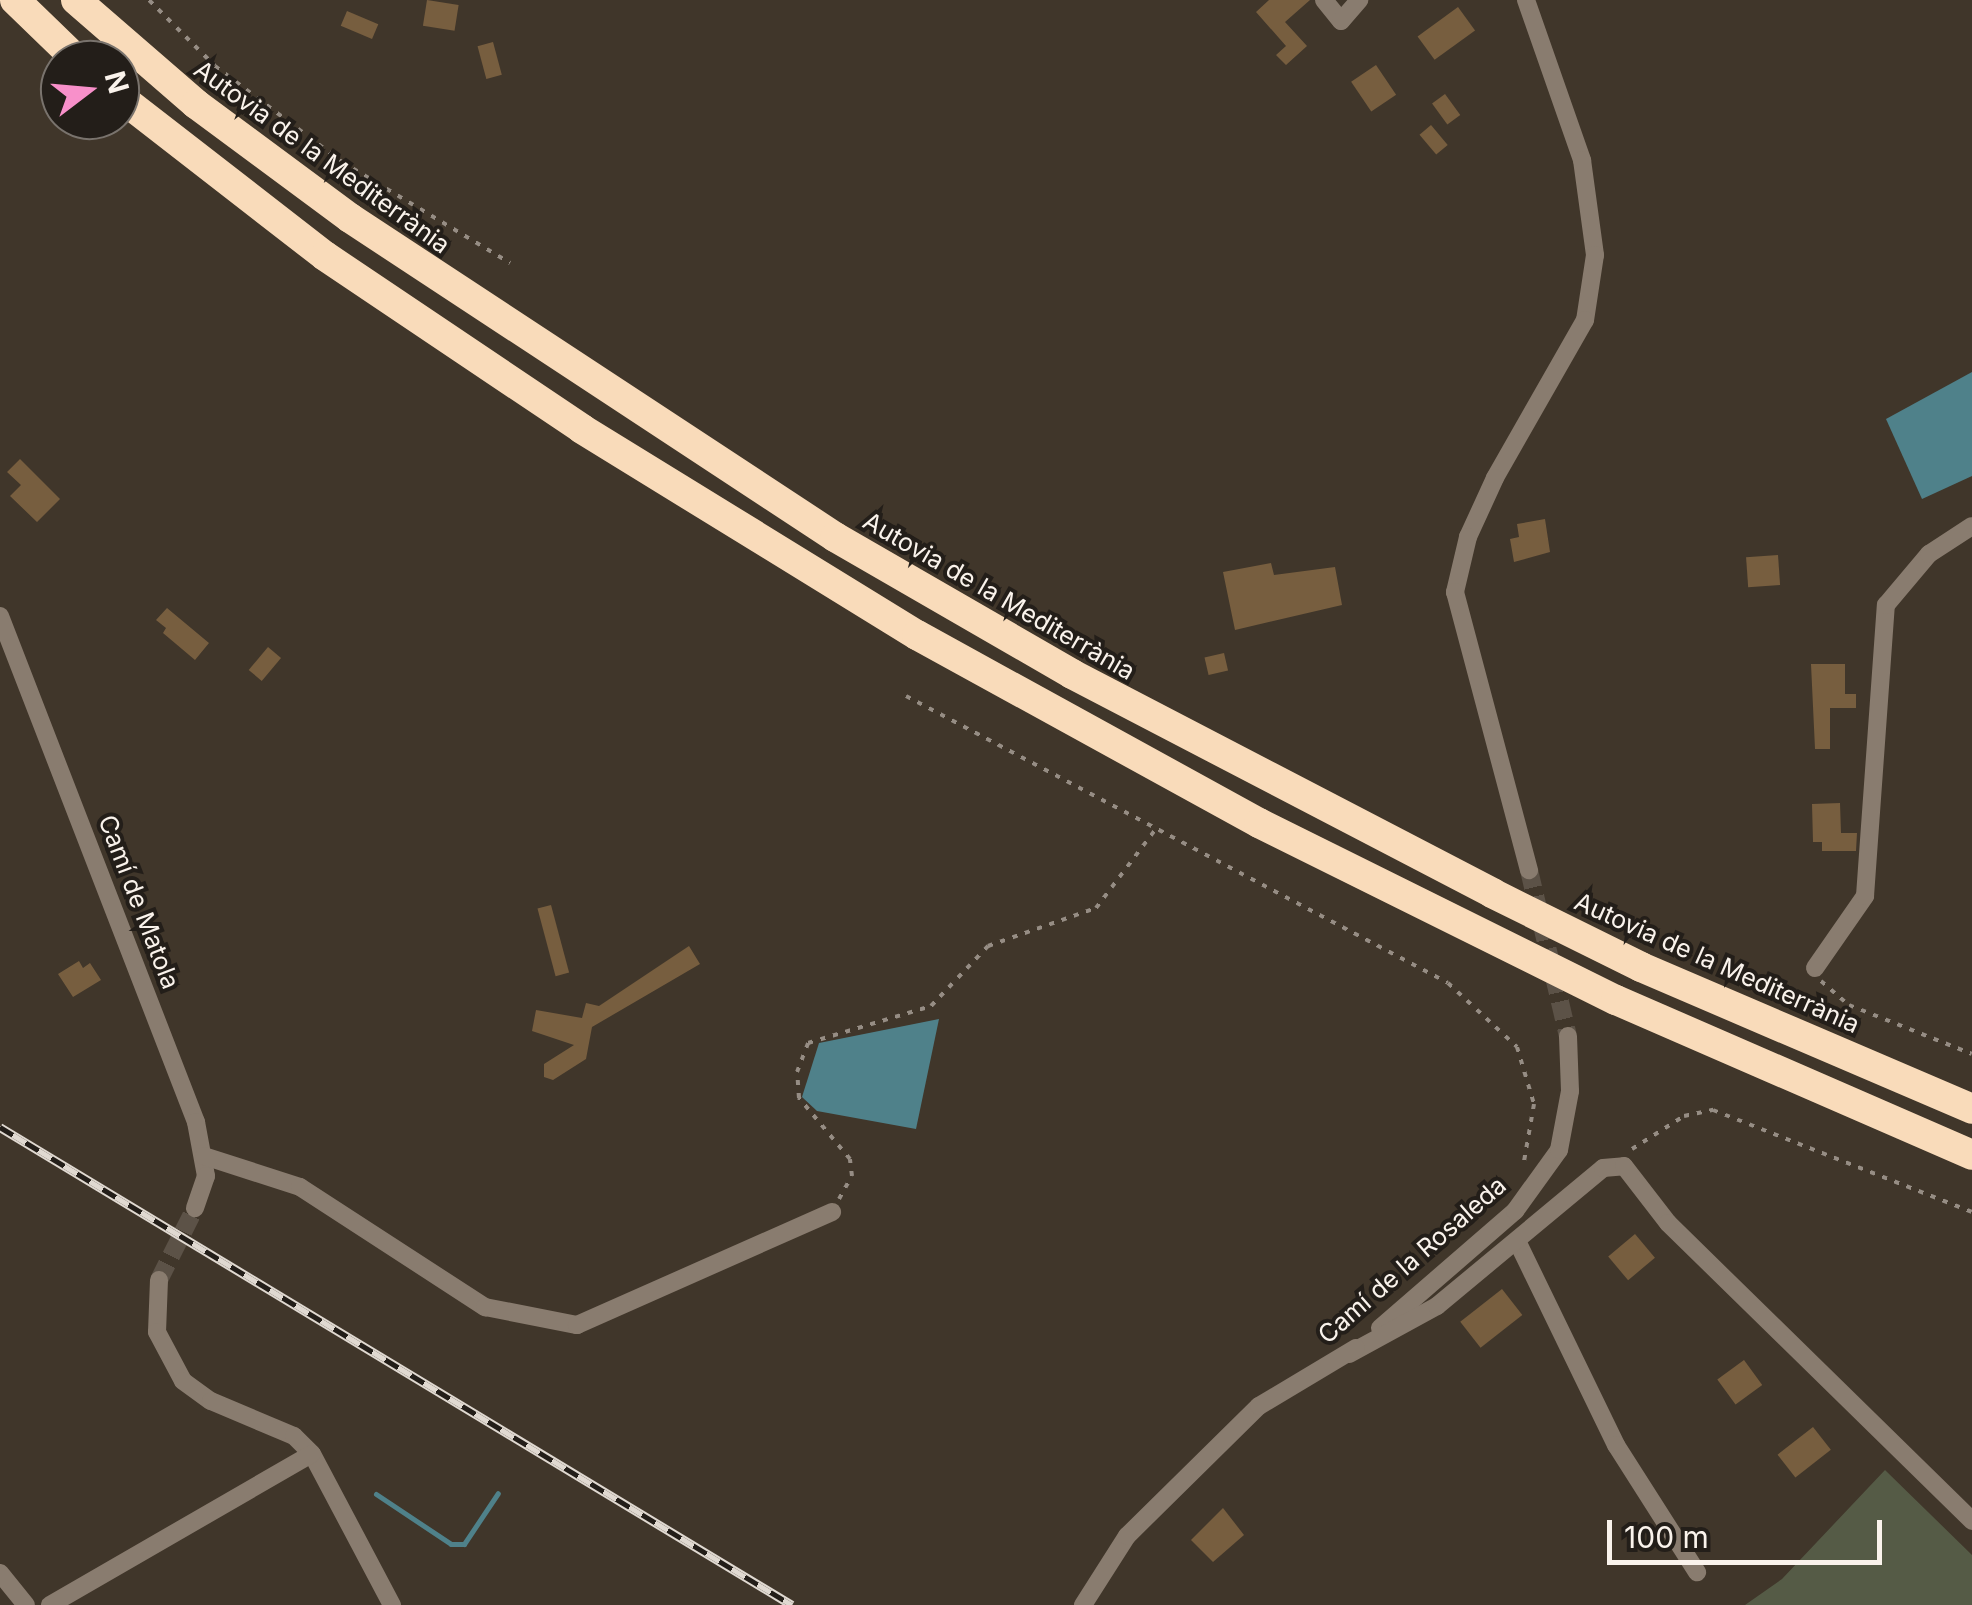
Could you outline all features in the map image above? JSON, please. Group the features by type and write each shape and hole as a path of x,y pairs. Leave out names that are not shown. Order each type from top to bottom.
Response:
{"highway":[{"path":"14,0 57,40"},
{"name":"Autovia de la Mediterrània","path":"76,0 196,104 350,218 835,537 1072,674 1460,876 1641,967 1972,1109"},
{"path":"140,113 325,256 582,429 916,635 1258,823 1616,1000 1972,1155"}],"street":[{"path":"1324,0 1341,21 1359,0"},
{"path":"1526,0 1582,160 1595,256 1584,320 1468,537 1455,592 1529,870"},
{"path":"1815,968 1865,896 1886,605 1929,554 1972,526"},
{"name":"Camí de Matola","path":"0,616 183,1086 204,1156 204,1195 195,1208"},
{"name":"Camí de la Rosaleda","path":"1083,1605 1127,1536 1246,1419 1349,1354 1516,1211 1560,1150 1570,1091 1568,1036"},
{"path":"204,1156 300,1188 485,1307 577,1325 832,1212"},
{"path":"1349,1354 1437,1306 1603,1168 1624,1166 1668,1223 1972,1521"},
{"path":"1517,1242 1616,1445 1697,1572"},
{"path":"159,1280 157,1332 182,1381 211,1401 294,1436 312,1454 392,1605"},
{"path":"50,1605 312,1454"},
{"path":"0,1573 26,1605"}],"path":[{"path":"149,0 215,66 342,162 510,263"},
{"path":"906,696 1448,983 1517,1047 1534,1104 1522,1175"},
{"path":"832,1212 852,1176 850,1159 799,1098 796,1072 808,1044 931,1006 988,946 1096,908 1156,828"},
{"path":"1815,968 1824,988 1848,1005 1972,1054"},
{"path":"1603,1168 1684,1116 1713,1110 1972,1212"}],"green space":[{"path":"1885,1470 1972,1555 1972,1605 1745,1605 1782,1579"}],"water":[{"path":"1972,372 1972,476 1922,499 1886,419"},
{"path":"939,1019 916,1129 817,1111 802,1097 819,1043"}],"building":[{"path":"427,0 459,5 455,31 423,26"},
{"path":"1269,0 1310,0 1285,22 1307,46 1286,65 1276,55 1286,46 1256,12"},
{"path":"1458,7 1475,30 1435,60 1418,36"},
{"path":"347,11 378,24 372,39 341,26"},
{"path":"493,42 502,75 486,79 478,46"},
{"path":"1376,65 1396,95 1371,112 1351,82"},
{"path":"1445,94 1460,115 1447,124 1432,103"},
{"path":"1431,125 1448,145 1436,155 1420,135"},
{"path":"20,459 60,499 37,522 10,496 21,485 7,472"},
{"path":"1545,519 1550,552 1514,562 1510,539 1519,537 1517,524"},
{"path":"1778,555 1780,585 1748,587 1746,557"},
{"path":"1271,563 1274,575 1335,567 1342,605 1235,630 1223,572"},
{"path":"167,608 209,643 195,660 163,633 166,628 156,620"},
{"path":"268,647 281,658 262,681 249,670"},
{"path":"1224,653 1228,671 1209,675 1205,657"},
{"path":"1811,664 1845,664 1845,694 1856,694 1856,708 1830,708 1830,749 1815,749"},
{"path":"1840,803 1841,833 1857,833 1856,851 1822,851 1822,842 1813,842 1812,804"},
{"path":"551,905 569,973 556,976 537,909"},
{"path":"689,946 700,964 592,1027 586,1059 553,1080 544,1077 544,1064 574,1045 532,1031 536,1010 582,1018 586,1003 599,1006"},
{"path":"79,961 83,968 90,963 101,980 73,997 58,974"},
{"path":"1635,1234 1655,1258 1628,1280 1608,1256"},
{"path":"1502,1289 1522,1315 1481,1348 1460,1322"},
{"path":"1744,1360 1762,1385 1736,1404 1717,1379"},
{"path":"1813,1427 1831,1450 1795,1478 1778,1455"},
{"path":"1223,1508 1244,1535 1213,1562 1191,1540"}],"waterway":[{"path":"376,1494 451,1544 464,1544 498,1493"}],"tunnel":[{"path":"1529,870 1568,1036"},
{"path":"159,1280 195,1208"}],"railway":[{"path":"0,1127 792,1605"}]}
